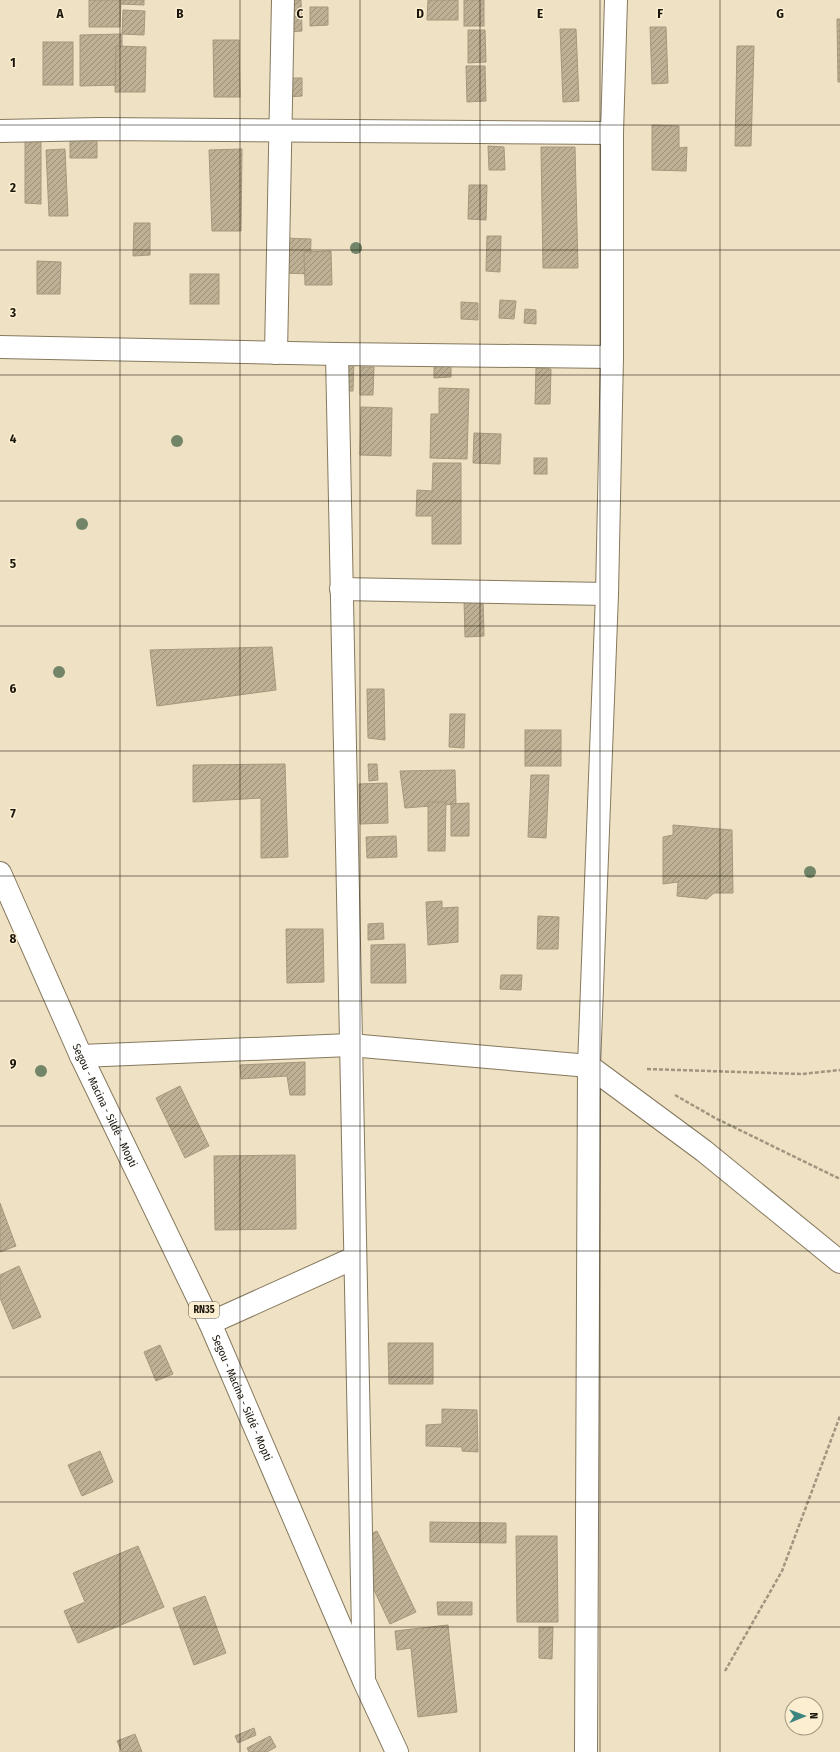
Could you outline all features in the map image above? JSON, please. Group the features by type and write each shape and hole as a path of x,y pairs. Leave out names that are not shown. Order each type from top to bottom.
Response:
{"street":[{"path":"276,353 283,0"},
{"path":"586,1752 589,1066 606,594 612,357 612,133 616,0"},
{"path":"0,131 108,129 612,133"},
{"path":"0,347 337,354 612,357"},
{"path":"337,354 354,1258 364,1681"},
{"path":"341,589 606,594"},
{"name":"Segou - Macina - Sildé - Mopti","path":"0,873 81,1056 210,1323 364,1681 397,1752"},
{"path":"81,1056 350,1045 589,1066 704,1151 840,1262"},
{"path":"210,1323 354,1258"}],"path":[{"path":"647,1069 802,1074 840,1070"},
{"path":"669,1091 715,1118 840,1179"},
{"path":"725,1671 782,1571 840,1416"}],"building":[{"path":"89,0 121,0 120,27 89,27"},
{"path":"121,0 144,0 144,5 120,4"},
{"path":"287,0 301,0 302,31 289,32"},
{"path":"428,0 458,0 458,20 427,20"},
{"path":"464,0 484,0 484,26 464,26"},
{"path":"310,7 328,7 328,25 310,26"},
{"path":"123,10 145,11 144,35 122,34"},
{"path":"837,19 840,19 840,82 838,82"},
{"path":"650,27 666,27 668,83 652,84"},
{"path":"560,29 576,29 579,101 563,102"},
{"path":"468,30 485,30 486,62 468,63"},
{"path":"122,34 122,85 80,86 80,35"},
{"path":"213,40 239,40 240,97 214,97"},
{"path":"43,42 73,42 73,85 43,85"},
{"path":"116,46 146,47 145,92 115,92"},
{"path":"737,46 754,46 751,146 735,146"},
{"path":"466,66 485,66 486,101 467,102"},
{"path":"286,78 302,78 302,96 287,97"},
{"path":"652,125 679,126 679,148 687,147 686,171 652,170"},
{"path":"41,137 41,204 25,203 25,138"},
{"path":"97,137 97,158 70,158 70,138"},
{"path":"488,146 504,147 505,170 489,170"},
{"path":"541,147 575,147 578,268 543,268"},
{"path":"65,149 68,216 49,216 46,150"},
{"path":"242,149 241,231 212,231 209,150"},
{"path":"469,185 487,185 486,220 468,219"},
{"path":"134,223 150,223 150,255 133,256"},
{"path":"487,236 501,236 500,272 486,271"},
{"path":"284,238 311,239 310,274 283,273"},
{"path":"331,251 332,285 305,285 304,252"},
{"path":"37,261 61,262 60,294 37,294"},
{"path":"190,274 219,274 219,304 190,304"},
{"path":"500,300 516,301 514,319 499,318"},
{"path":"461,302 478,303 478,320 461,319"},
{"path":"525,309 536,310 536,324 524,323"},
{"path":"354,358 353,391 339,391 340,359"},
{"path":"434,364 451,364 451,377 434,378"},
{"path":"360,367 374,367 373,395 360,395"},
{"path":"536,368 551,369 550,404 535,404"},
{"path":"439,388 469,389 467,459 430,458 431,414 439,414"},
{"path":"361,407 392,408 391,456 360,455"},
{"path":"474,433 501,434 500,464 473,463"},
{"path":"534,458 547,458 547,474 534,474"},
{"path":"433,463 461,463 461,544 432,544 432,516 416,516 417,490 432,491"},
{"path":"464,599 483,599 484,636 465,637"},
{"path":"272,647 276,690 157,706 150,650"},
{"path":"367,689 384,689 385,740 368,738"},
{"path":"450,714 465,714 464,748 449,747"},
{"path":"525,730 561,730 561,766 525,766"},
{"path":"285,764 288,857 261,858 261,798 193,802 193,765"},
{"path":"368,764 377,764 378,780 369,781"},
{"path":"455,770 456,804 405,808 400,771"},
{"path":"531,775 549,775 546,838 528,837"},
{"path":"387,783 388,823 360,824 359,784"},
{"path":"428,802 446,802 445,851 428,851"},
{"path":"469,803 469,836 451,836 451,804"},
{"path":"673,825 732,830 733,893 714,893 707,899 677,896 678,882 663,884 663,837 673,835"},
{"path":"396,836 397,857 367,858 366,837"},
{"path":"442,901 442,908 458,907 458,942 428,945 426,902"},
{"path":"538,916 559,917 558,949 537,949"},
{"path":"383,923 384,939 368,940 368,924"},
{"path":"286,929 323,929 324,982 287,983"},
{"path":"405,944 406,983 371,983 371,945"},
{"path":"501,975 522,975 521,990 500,989"},
{"path":"305,1062 305,1095 290,1095 287,1076 241,1079 240,1065"},
{"path":"180,1086 209,1146 185,1158 156,1098"},
{"path":"295,1155 296,1229 215,1230 214,1156"},
{"path":"0,1203 16,1246 0,1252"},
{"path":"19,1266 41,1317 13,1329 0,1298 0,1275"},
{"path":"388,1343 433,1343 433,1384 389,1384"},
{"path":"160,1345 173,1374 156,1381 144,1352"},
{"path":"442,1409 477,1410 478,1452 462,1451 462,1447 426,1446 426,1425 442,1424"},
{"path":"100,1451 113,1482 82,1496 68,1465"},
{"path":"430,1522 506,1523 506,1543 430,1542"},
{"path":"377,1531 416,1612 390,1624 352,1543"},
{"path":"516,1536 557,1536 558,1622 517,1622"},
{"path":"138,1546 164,1607 78,1643 64,1611 85,1602 73,1573"},
{"path":"205,1596 226,1653 194,1665 173,1608"},
{"path":"437,1602 472,1602 472,1615 438,1615"},
{"path":"448,1625 457,1712 418,1717 411,1648 397,1650 395,1631"},
{"path":"539,1627 553,1627 552,1659 539,1658"},
{"path":"254,1728 256,1735 238,1743 235,1736"},
{"path":"135,1734 142,1752 122,1752 117,1741"},
{"path":"270,1736 276,1747 267,1752 249,1752 247,1748"}]}
